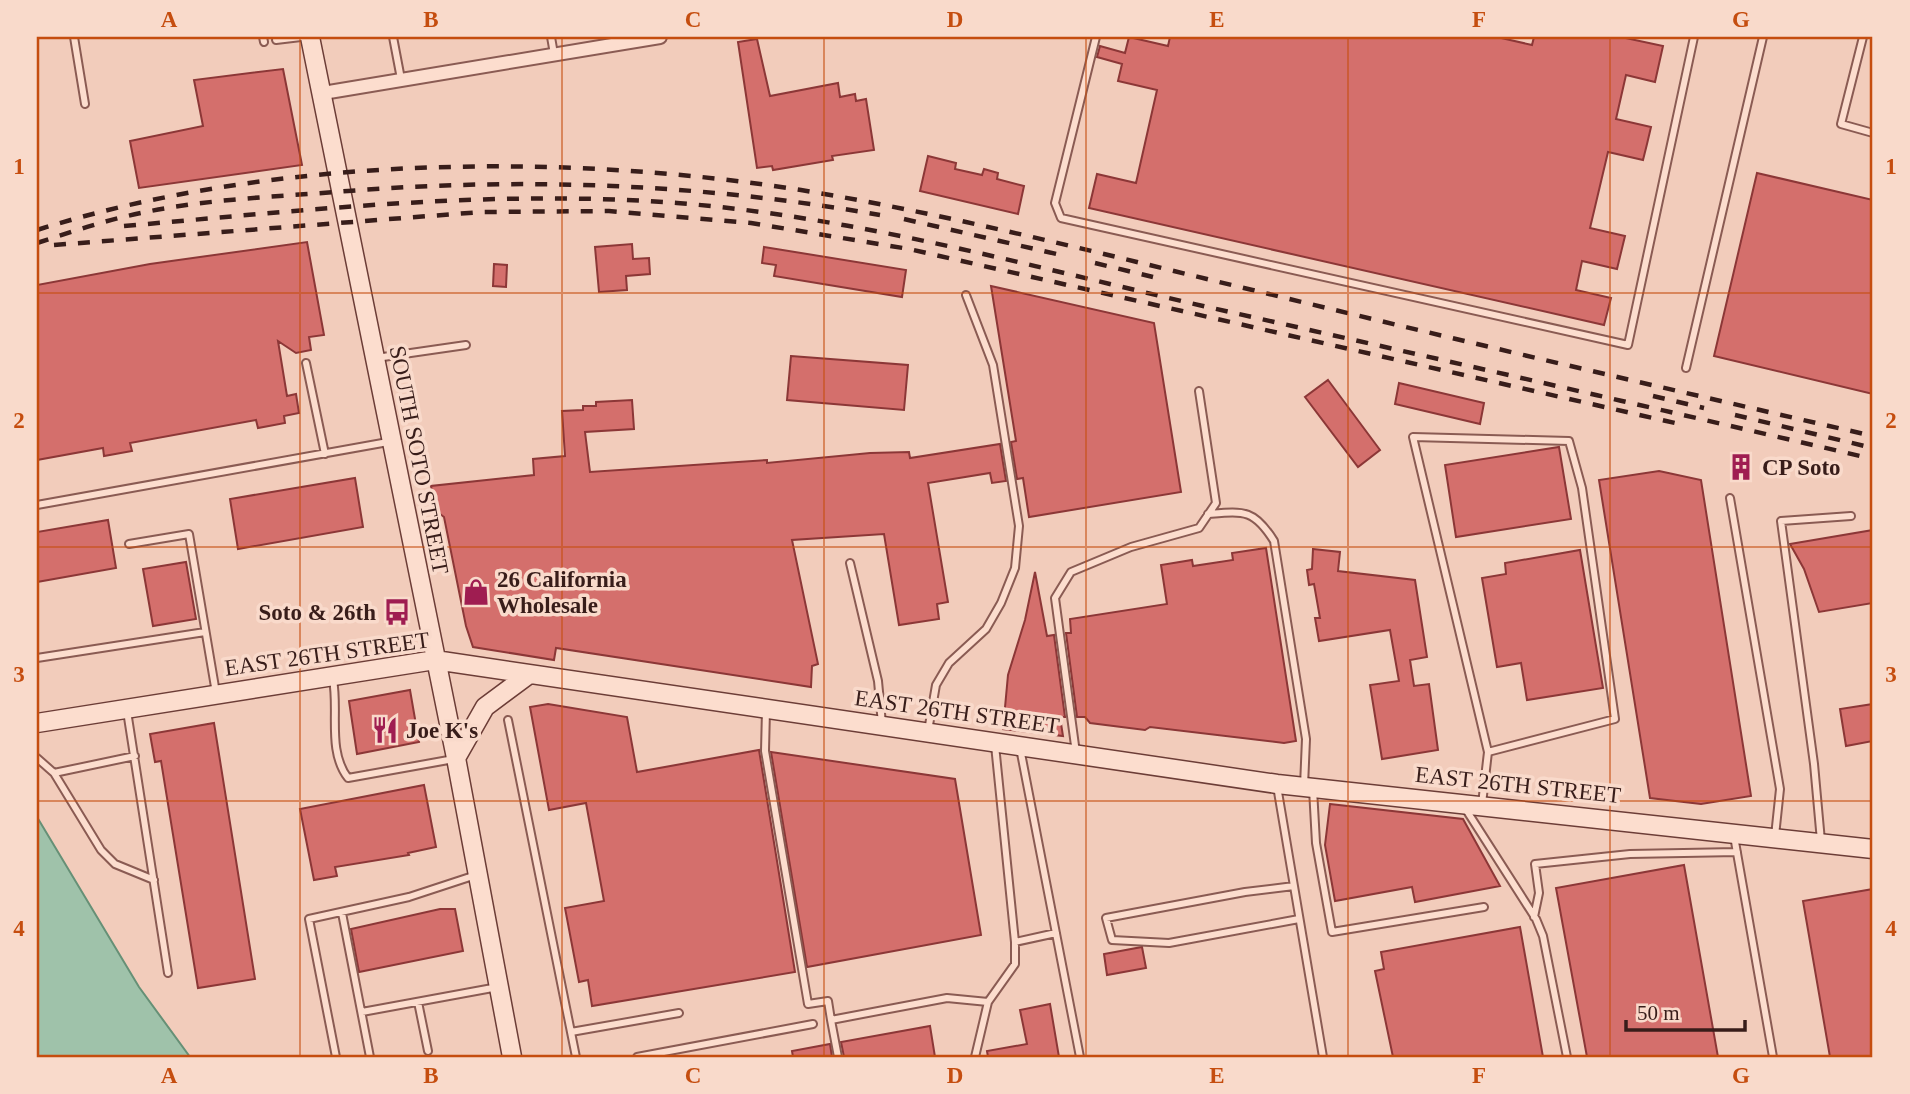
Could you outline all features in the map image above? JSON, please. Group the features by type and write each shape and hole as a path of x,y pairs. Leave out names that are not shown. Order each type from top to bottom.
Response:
{"street":[{"name":"SOUTH SOTO STREET","path":"310,37 456,758 512,1057"},
{"path":"323,93 660,37"},
{"name":"EAST 26TH STREET","path":"37,723 435,660 1277,784 1873,849"},
{"path":"456,758 485,707 528,675"}],"lane":[{"path":"74,37 85,104"},
{"path":"276,40 302,37"},
{"path":"393,37 401,79"},
{"path":"551,37 554,54"},
{"path":"1096,37 1055,203 1061,218 1628,345 1694,37"},
{"path":"1686,368 1763,37"},
{"path":"1863,37 1841,124 1873,133"},
{"path":"928,733 936,685 949,663 986,629 1001,603 1015,568 1019,526 993,365 966,295"},
{"path":"374,358 466,345"},
{"path":"306,363 325,453"},
{"path":"1077,755 1055,598 1071,572 1131,547 1199,528 1216,503 1199,390"},
{"path":"1482,806 1488,752 1413,437 1569,441 1582,488 1615,719 1488,752"},
{"path":"37,505 390,442"},
{"path":"1730,498 1780,789 1775,838"},
{"path":"1208,514 1242,511 1261,520 1274,541 1306,739 1308,787 1315,843 1332,932 1484,907"},
{"path":"1821,843 1814,764 1781,521 1852,516"},
{"path":"129,544 189,534 216,695"},
{"path":"850,563 878,681 882,726"},
{"path":"37,658 205,632"},
{"path":"332,676 336,696 337,749 343,772 348,778 456,758"},
{"path":"127,709 168,973"},
{"path":"766,710 765,751 808,1004 828,1002 838,1057"},
{"path":"508,720 576,1057"},
{"path":"975,1057 988,1002 1015,964 994,743"},
{"path":"1020,746 1080,1057"},
{"path":"54,772 135,756"},
{"path":"37,758 54,772 101,850 115,864 154,880"},
{"path":"1277,784 1323,1057"},
{"path":"1462,804 1534,916 1543,936 1567,1057"},
{"path":"1734,834 1773,1057"},
{"path":"1534,916 1539,893 1535,864 1630,854 1737,852"},
{"path":"336,1057 309,919 409,897 477,874"},
{"path":"1294,886 1245,892 1106,919 1107,928 1112,940 1169,943 1299,919"},
{"path":"342,913 370,1057"},
{"path":"1015,942 1056,933"},
{"path":"362,1012 499,987"},
{"path":"831,1020 947,998 988,1002"},
{"path":"418,1002 428,1051"},
{"path":"571,1032 679,1013"},
{"path":"637,1057 813,1024"}],"shaded area":[{"path":"37,817 139,987 190,1057 37,1057"}],"building":[{"path":"1129,37 1168,46 1170,37 1497,37 1532,45 1534,37 1621,37 1663,46 1655,82 1626,75 1616,119 1651,127 1643,160 1608,152 1590,228 1625,236 1617,269 1582,261 1576,290 1611,298 1604,325 1089,208 1097,174 1136,183 1157,90 1118,81 1122,64 1097,57 1100,46 1125,53"},
{"path":"757,39 770,96 838,83 840,97 855,94 856,101 866,99 874,150 832,156 833,160 773,170 772,166 757,168 738,42"},
{"path":"283,69 302,165 139,188 130,141 203,126 194,80"},
{"path":"928,156 956,163 955,169 982,175 984,169 998,173 997,179 1024,186 1018,214 920,191"},
{"path":"1757,173 1873,200 1873,394 1714,356"},
{"path":"307,242 324,335 309,337 311,350 296,353 278,341 287,396 296,394 299,413 284,416 285,423 258,428 256,420 130,443 132,451 104,456 103,448 37,460 37,285 150,264"},
{"path":"632,244 633,259 649,258 650,274 626,276 627,290 599,292 595,247"},
{"path":"764,247 906,270 902,297 774,276 776,265 762,263"},
{"path":"494,264 507,265 506,287 493,286"},
{"path":"991,286 1154,323 1181,492 1029,517 1023,478 1017,479 1011,442 1016,441"},
{"path":"791,356 908,365 904,410 787,400"},
{"path":"1328,380 1380,450 1358,467 1305,397"},
{"path":"1399,383 1484,403 1480,424 1395,404"},
{"path":"632,400 634,429 585,432 590,472 767,460 767,463 870,453 909,452 910,458 1000,444 1006,481 992,483 990,473 928,483 948,602 937,604 939,619 899,625 884,534 792,540 818,664 812,666 811,687 556,648 554,660 473,647 466,626 444,517 436,511 431,486 534,475 533,459 565,456 562,411 583,410 583,406 596,406 596,402"},
{"path":"1559,447 1571,519 1456,537 1445,465"},
{"path":"1659,471 1701,480 1751,796 1701,804 1650,798 1599,480"},
{"path":"355,478 363,527 238,549 230,499"},
{"path":"108,520 116,568 37,582 37,532"},
{"path":"1873,530 1873,603 1819,612 1804,569 1790,544"},
{"path":"1266,548 1296,741 1284,743 1150,727 1145,730 1090,723 1085,717 1077,717 1066,633 1071,633 1070,619 1167,604 1161,565 1192,560 1193,566 1233,560 1232,553"},
{"path":"1313,549 1340,552 1338,571 1415,580 1427,657 1410,660 1414,686 1429,684 1438,750 1382,759 1370,685 1399,681 1390,630 1319,641 1315,618 1320,618 1314,584 1309,585 1307,570 1312,569"},
{"path":"1580,550 1603,688 1527,700 1521,663 1497,667 1482,578 1506,574 1505,563"},
{"path":"186,562 196,619 153,626 143,569"},
{"path":"1035,572 1047,636 1054,635 1065,717 1060,717 1063,736 1003,729 1008,675 1025,620"},
{"name":"Joe K's","path":"410,690 419,742 357,754 349,701"},
{"path":"548,704 627,717 637,772 759,750 795,972 592,1006 588,980 579,982 565,908 604,901 586,803 549,810 530,707"},
{"path":"1873,704 1873,741 1846,746 1840,709"},
{"path":"214,723 255,979 198,988 161,761 155,762 150,734"},
{"path":"771,752 955,779 981,935 807,967"},
{"path":"424,785 436,847 408,853 409,855 335,867 337,876 314,880 300,809"},
{"path":"1330,804 1463,819 1500,886 1415,902 1412,887 1335,901 1325,845"},
{"path":"1684,865 1718,1057 1587,1057 1556,888"},
{"path":"1873,889 1873,1057 1830,1057 1803,901"},
{"path":"440,909 455,909 463,951 359,972 351,929"},
{"path":"1520,927 1543,1057 1393,1057 1375,971 1384,969 1381,952"},
{"path":"1142,947 1146,968 1107,975 1104,954"},
{"path":"1050,1004 1059,1057 988,1057 987,1051 1027,1044 1020,1010"},
{"path":"930,1026 935,1057 844,1057 841,1042"},
{"path":"830,1044 832,1057 793,1057 792,1051"}],"railway":[{"path":"37,230 127,205 221,187 318,175 416,168 515,166 709,178 860,200 978,225 1873,436"},
{"path":"37,243 123,217 207,202 482,184 681,190 814,204 880,215"},
{"path":"124,226 401,203 539,198 677,203 744,210 810,219 942,245 1873,459"},
{"path":"54,245 481,212 609,211 751,223 909,249 1675,423"},
{"path":"904,219 1061,255"},
{"path":"1095,263 1153,277"},
{"path":"1653,396 1704,408"},
{"path":"1735,415 1873,448"}],"place":[{"name":"CP Soto","path":"1741,467"},
{"name":"26 California Wholesale","path":"476,592"},
{"name":"Soto & 26th","path":"397,612"},
{"name":"Joe K's","path":"385,730"}]}
